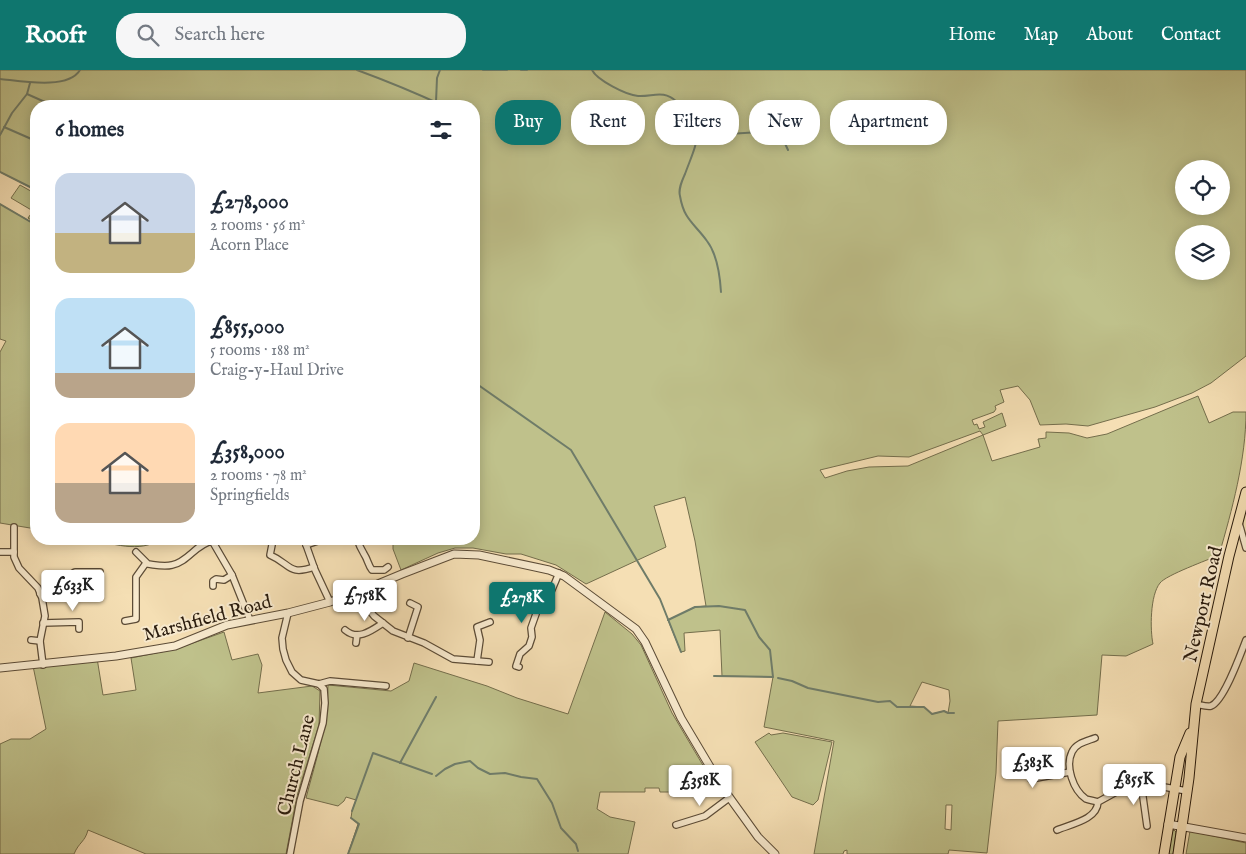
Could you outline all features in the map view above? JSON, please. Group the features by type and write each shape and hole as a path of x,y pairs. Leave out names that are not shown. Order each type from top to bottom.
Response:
{"main road":[{"name":"Newport Road","path":"1178,854 1192,753 1196,704 1229,556 1246,492"},
{"name":"Newport Road","path":"1164,854 1180,758 1193,725"}],"street":[{"path":"1239,523 1246,548"},
{"path":"14,528 14,557 19,568 38,588 45,616 40,641 43,665"},
{"path":"136,552 146,563 172,565 181,562 201,545"},
{"path":"215,545 232,576 250,620"},
{"path":"272,545 270,555 295,570 301,572 314,567"},
{"path":"306,545 330,602"},
{"path":"359,545 372,570 384,570 388,567"},
{"path":"0,552 14,552"},
{"name":"Marshfield Road","path":"0,668 116,656 175,646 227,625 288,613 361,592 444,557 461,553 549,570 559,573 636,629 645,642 682,718 729,798 758,837 775,854"},
{"path":"125,621 136,619 136,577 146,563"},
{"path":"40,594 75,572 100,572"},
{"path":"519,667 516,666 520,654 529,646 532,637 531,628 537,611 548,599 559,573"},
{"path":"212,586 213,581 216,580 222,583 232,576"},
{"path":"361,592 366,606 374,616 393,631 424,643 453,659 489,662"},
{"path":"408,638 418,607 410,603"},
{"path":"288,613 282,638 286,660 292,672 301,680 319,684 330,681 386,686"},
{"path":"43,623 79,622 79,629"},
{"path":"477,660 480,640 477,627 490,622"},
{"path":"345,630 350,634 357,635 367,633 383,623"},
{"path":"356,643 357,635"},
{"path":"424,643 427,635"},
{"path":"31,640 40,641"},
{"path":"1196,704 1210,706 1216,703 1239,660 1246,640"},
{"name":"Church Lane","path":"290,854 300,801 323,723 324,689 319,684"},
{"path":"1096,738 1082,743 1072,750 1069,762 1070,772 1078,790 1086,798 1098,802 1127,786 1141,782 1187,791"},
{"path":"1030,758 1031,779 1070,772"},
{"path":"1141,782 1147,826"},
{"path":"676,825 707,819 729,798"},
{"path":"1057,830 1094,814 1098,808 1098,802"},
{"path":"1168,824 1246,838"}],"green space":[{"path":"0,70 1246,70 1246,356 1211,383 1192,393 1155,407 1088,426 1066,424 1040,425 1030,400 1018,386 1000,390 1004,402 995,406 994,412 972,420 979,429 985,427 983,422 1002,413 1006,426 983,435 992,461 1040,447 1038,439 1046,438 1046,432 1069,433 1087,438 1107,434 1198,396 1209,423 1233,412 1246,412 1241,466 1219,555 1178,572 1160,583 1154,596 1153,604 1151,630 1153,644 1126,656 1102,655 1097,715 998,721 996,773 987,853 949,850 948,854 847,854 847,850 843,854 814,854 834,741 764,727 773,677 722,676 720,630 684,633 685,651 681,652 668,620 695,607 706,606 685,497 654,506 666,547 586,584 556,565 521,554 506,554 473,548 455,548 438,553 401,570 393,545 480,545 480,100 30,100 30,187 0,172","holes":["980,431 983,435 908,466 869,467 825,478 820,470 878,456 909,457","922,682 949,690 948,713 944,711 932,714 924,707 910,706","946,805 952,805 951,830 945,829"]},
{"path":"20,185 30,191 30,209 11,198"},
{"path":"0,204 30,222 30,528 0,523 0,352 6,341 0,339"},
{"path":"116,545 147,545 135,547"},
{"path":"605,612 632,634 641,645 672,713 717,789 696,792 660,792 659,788 645,788 645,792 600,792 597,809 610,817 635,822 628,854 348,854 358,824 351,818 356,800 346,797 338,806 306,798 324,728 328,685 391,691 409,681 414,663 568,714"},
{"path":"224,632 232,660 258,654 262,665 258,693 312,686 320,691 319,725 297,796 286,854 146,854 88,830 74,854 0,854 0,744 11,739 30,739 46,729 33,666 97,658 103,695 136,690 131,658 176,649"},
{"path":"769,733 771,735 783,733 832,742 818,800 813,805 792,797 755,742"},
{"path":"1174,830 1176,832 1173,854 1168,854 1171,832"},
{"path":"1190,831 1246,843 1246,854 1186,854"}],"waterway":[{"path":"0,79 43,83 55,82 74,76 80,70"},
{"path":"357,70 430,100"},
{"path":"436,100 437,78 440,70"},
{"path":"483,70 507,70"},
{"path":"521,70 527,70"},
{"path":"592,70 600,78 626,93 638,96 658,94 672,98 693,120 696,128 696,144 681,185 680,193 684,211 707,241 716,259 721,292"},
{"path":"0,135 12,113 27,94 30,83"},
{"path":"27,94 40,100"},
{"path":"4,127 30,138"},
{"path":"739,133 777,131 788,150"},
{"path":"0,172 30,187"},
{"path":"0,204 30,222"},
{"path":"480,386 571,450 660,599 681,652"},
{"path":"668,620 695,607 719,606 745,610 759,637 770,650 773,677 714,676"},
{"path":"778,678 792,681 808,688 878,702 890,701 897,707 924,707 932,714 944,711 954,713"},
{"path":"400,763 436,697"},
{"path":"352,811 373,753 432,774"},
{"path":"436,776 455,764 470,761 478,768 490,774 505,773 537,779 552,803 561,828 576,844 578,851"},
{"path":"348,854 359,824 351,818"}]}
